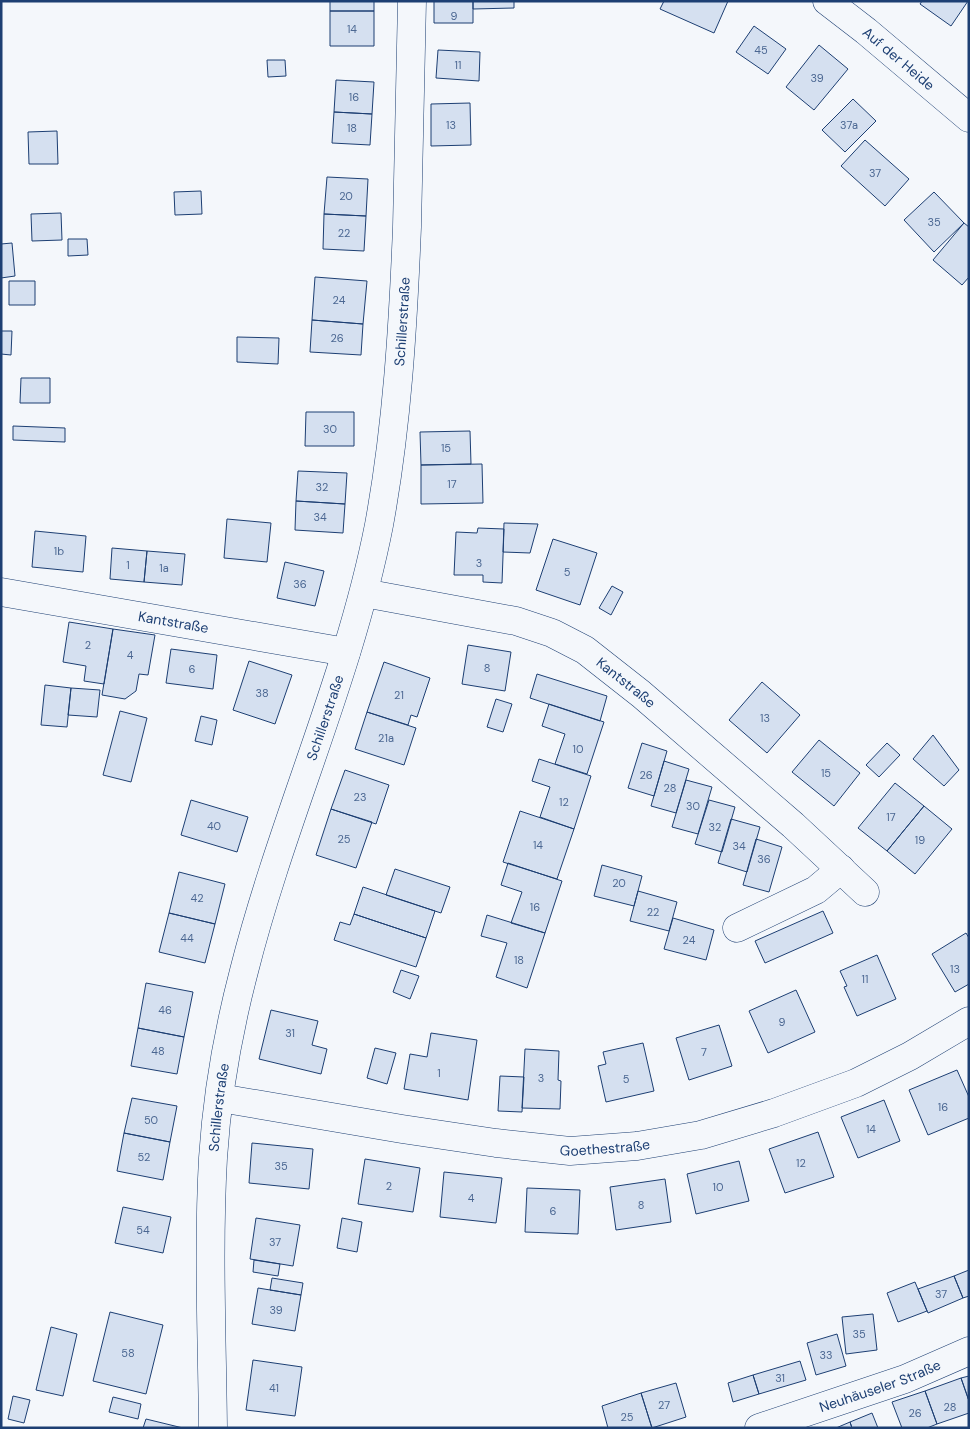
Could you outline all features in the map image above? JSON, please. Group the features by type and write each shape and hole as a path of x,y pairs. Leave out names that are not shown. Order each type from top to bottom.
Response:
{"street":[{"name":"Schillerstraße","path":"213,1428 211,1226 213,1156 227,1045 264,898 364,594 379,524 393,437 405,268 412,1"},
{"name":"Auf der Heide","path":"827,1 866,31 969,118"},
{"name":"Kantstraße","path":"1,592 346,652"},
{"name":"Kantstraße","path":"364,594 516,621 552,633 585,650 641,694 793,825 865,892"},
{"path":"737,928 816,890 840,869"},
{"name":"Goethestraße","path":"220,1098 496,1143 570,1151 637,1146 701,1135 774,1113 828,1093 910,1056 969,1021"},
{"name":"Neuhäuseler Straße","path":"759,1428 905,1380 969,1351"}],"building":[{"path":"330,1 374,1 374,11 330,11"},
{"path":"434,1 473,1 473,23 434,23"},
{"path":"473,1 514,1 514,8 473,9"},
{"path":"664,1 728,1 714,33 660,9"},
{"path":"922,1 968,1 951,26 920,4"},
{"path":"330,11 374,11 374,46 330,46"},
{"path":"754,26 786,49 768,74 736,52"},
{"path":"819,45 848,69 814,110 786,87"},
{"path":"438,50 480,52 479,81 436,78"},
{"path":"267,60 285,60 286,76 268,77"},
{"path":"336,80 374,82 372,114 334,112"},
{"path":"853,99 876,121 845,152 822,130"},
{"path":"470,103 471,145 431,146 431,104"},
{"path":"334,112 372,114 370,145 332,143"},
{"path":"57,131 58,164 29,164 28,132"},
{"path":"865,140 909,179 885,206 841,166"},
{"path":"327,177 368,179 366,216 324,214"},
{"path":"201,191 202,214 175,215 174,192"},
{"path":"934,192 964,223 934,252 904,220"},
{"path":"61,213 62,240 32,241 31,214"},
{"path":"324,214 366,216 364,251 323,249"},
{"path":"964,223 969,227 969,277 962,285 933,260"},
{"path":"68,239 87,239 88,255 68,256"},
{"path":"12,243 15,276 1,278 1,244"},
{"path":"315,277 367,281 363,324 312,320"},
{"path":"9,281 35,281 35,305 9,305"},
{"path":"312,320 363,324 361,355 310,352"},
{"path":"1,331 12,331 11,355 1,354"},
{"path":"237,337 279,338 278,364 237,362"},
{"path":"21,378 50,378 50,403 20,403"},
{"path":"306,412 354,412 354,446 305,446"},
{"path":"13,426 65,428 65,442 13,440"},
{"path":"470,431 471,464 421,465 420,432"},
{"path":"482,464 483,503 421,504 421,465"},
{"path":"298,471 347,473 345,504 296,501"},
{"path":"296,501 345,504 343,533 295,530"},
{"path":"227,519 271,523 267,562 224,558"},
{"path":"504,523 538,524 530,553 503,552"},
{"path":"478,528 504,529 502,583 483,582 483,575 454,575 456,532 477,533"},
{"path":"35,531 86,536 83,572 32,567"},
{"path":"553,539 597,553 580,605 536,590"},
{"path":"112,548 147,551 144,582 110,579"},
{"path":"147,551 185,554 182,585 144,582"},
{"path":"285,562 324,571 315,606 277,598"},
{"path":"612,586 623,592 611,615 599,608"},
{"path":"69,622 113,629 104,684 84,681 86,666 63,662"},
{"path":"113,629 155,635 148,675 139,674 136,691 125,699 102,695"},
{"path":"468,645 511,652 505,691 462,684"},
{"path":"171,649 217,655 213,689 166,683"},
{"path":"249,661 292,675 275,724 233,710"},
{"path":"384,662 430,678 417,717 411,715 408,725 367,712"},
{"path":"537,674 607,696 600,721 530,698"},
{"path":"762,682 800,715 767,753 729,720"},
{"path":"45,685 71,688 67,727 41,725"},
{"path":"71,688 100,690 97,717 68,715"},
{"path":"496,699 512,704 503,732 487,727"},
{"path":"549,704 604,722 587,774 555,764 565,734 542,726"},
{"path":"120,711 147,718 131,782 103,775"},
{"path":"367,712 416,728 404,765 355,749"},
{"path":"201,716 217,720 212,745 195,741"},
{"path":"933,735 959,770 944,786 913,759"},
{"path":"819,740 860,773 834,806 792,772"},
{"path":"642,743 667,751 654,796 628,788"},
{"path":"887,743 900,755 879,777 866,765"},
{"path":"539,759 591,776 574,829 540,817 550,787 532,781"},
{"path":"664,761 689,769 676,813 651,806"},
{"path":"345,770 389,785 376,824 331,809"},
{"path":"686,780 712,787 698,834 672,827"},
{"path":"895,783 924,806 887,851 858,828"},
{"path":"191,800 248,817 237,852 181,835"},
{"path":"709,800 735,807 722,852 695,844"},
{"path":"924,806 952,829 915,874 887,851"},
{"path":"331,809 372,822 356,868 316,855"},
{"path":"520,811 574,829 557,879 503,862"},
{"path":"731,819 760,827 747,872 718,863"},
{"path":"756,839 782,847 769,892 743,885"},
{"path":"508,863 562,881 545,933 511,923 522,892 501,885"},
{"path":"602,865 642,876 634,906 594,896"},
{"path":"395,869 450,887 441,913 386,895"},
{"path":"179,872 225,884 215,924 169,913"},
{"path":"363,887 435,911 426,938 354,914"},
{"path":"638,891 677,902 669,931 630,921"},
{"path":"823,911 833,933 765,963 755,941"},
{"path":"169,913 215,924 205,963 159,952"},
{"path":"354,914 426,938 416,967 334,940 340,922 350,925"},
{"path":"487,915 545,933 527,988 496,977 507,943 481,936"},
{"path":"673,918 714,930 706,960 664,949"},
{"path":"966,933 969,938 969,984 955,992 932,954"},
{"path":"877,955 896,999 857,1016 844,987 847,986 840,971"},
{"path":"401,970 419,976 410,999 393,992"},
{"path":"146,983 193,992 184,1037 138,1028"},
{"path":"796,990 815,1032 768,1053 749,1011"},
{"path":"271,1010 318,1021 312,1045 327,1049 321,1074 259,1059"},
{"path":"719,1025 732,1066 689,1080 676,1038"},
{"path":"138,1028 184,1037 177,1074 131,1066"},
{"path":"431,1033 477,1040 468,1100 404,1089 410,1054 427,1057"},
{"path":"643,1043 654,1091 606,1102 598,1066 606,1064 603,1052"},
{"path":"375,1048 396,1053 387,1084 367,1078"},
{"path":"525,1049 559,1051 560,1109 522,1108"},
{"path":"957,1070 969,1097 969,1118 928,1135 909,1090"},
{"path":"500,1076 524,1077 522,1112 498,1111"},
{"path":"132,1098 177,1106 170,1142 124,1133"},
{"path":"884,1100 900,1141 858,1158 841,1117"},
{"path":"818,1132 834,1177 785,1193 769,1149"},
{"path":"124,1133 170,1142 163,1180 117,1171"},
{"path":"252,1143 313,1149 309,1189 249,1183"},
{"path":"365,1159 420,1168 413,1212 358,1204"},
{"path":"739,1161 749,1201 696,1214 687,1174"},
{"path":"444,1172 502,1178 496,1223 440,1217"},
{"path":"665,1179 671,1222 616,1230 610,1187"},
{"path":"527,1188 580,1190 578,1234 525,1232"},
{"path":"123,1207 171,1217 163,1253 115,1243"},
{"path":"256,1218 300,1225 293,1266 250,1259"},
{"path":"342,1218 362,1222 357,1252 337,1248"},
{"path":"254,1260 280,1264 278,1276 253,1272"},
{"path":"969,1270 969,1296 963,1298 954,1276"},
{"path":"954,1276 963,1298 928,1313 918,1289"},
{"path":"272,1278 303,1283 301,1295 270,1290"},
{"path":"915,1282 927,1311 898,1322 887,1293"},
{"path":"258,1288 301,1295 295,1331 252,1324"},
{"path":"110,1312 163,1325 146,1394 93,1381"},
{"path":"873,1314 877,1350 846,1354 842,1317"},
{"path":"51,1327 77,1334 63,1396 36,1390"},
{"path":"837,1334 846,1366 816,1375 807,1343"},
{"path":"253,1360 302,1367 295,1416 246,1410"},
{"path":"800,1361 806,1380 759,1394 753,1375"},
{"path":"753,1375 759,1394 733,1402 728,1383"},
{"path":"969,1376 969,1401 961,1378"},
{"path":"961,1378 969,1401 969,1413 937,1424 925,1391"},
{"path":"676,1383 686,1417 652,1428 641,1393"},
{"path":"925,1391 937,1424 927,1428 902,1428 892,1402"},
{"path":"641,1393 652,1428 608,1428 602,1406"},
{"path":"13,1396 30,1400 24,1423 8,1419"},
{"path":"113,1397 141,1404 138,1419 109,1412"},
{"path":"872,1413 878,1428 852,1428 850,1422"},
{"path":"146,1419 183,1428 143,1428"},
{"path":"850,1422 852,1428 836,1428"}]}
